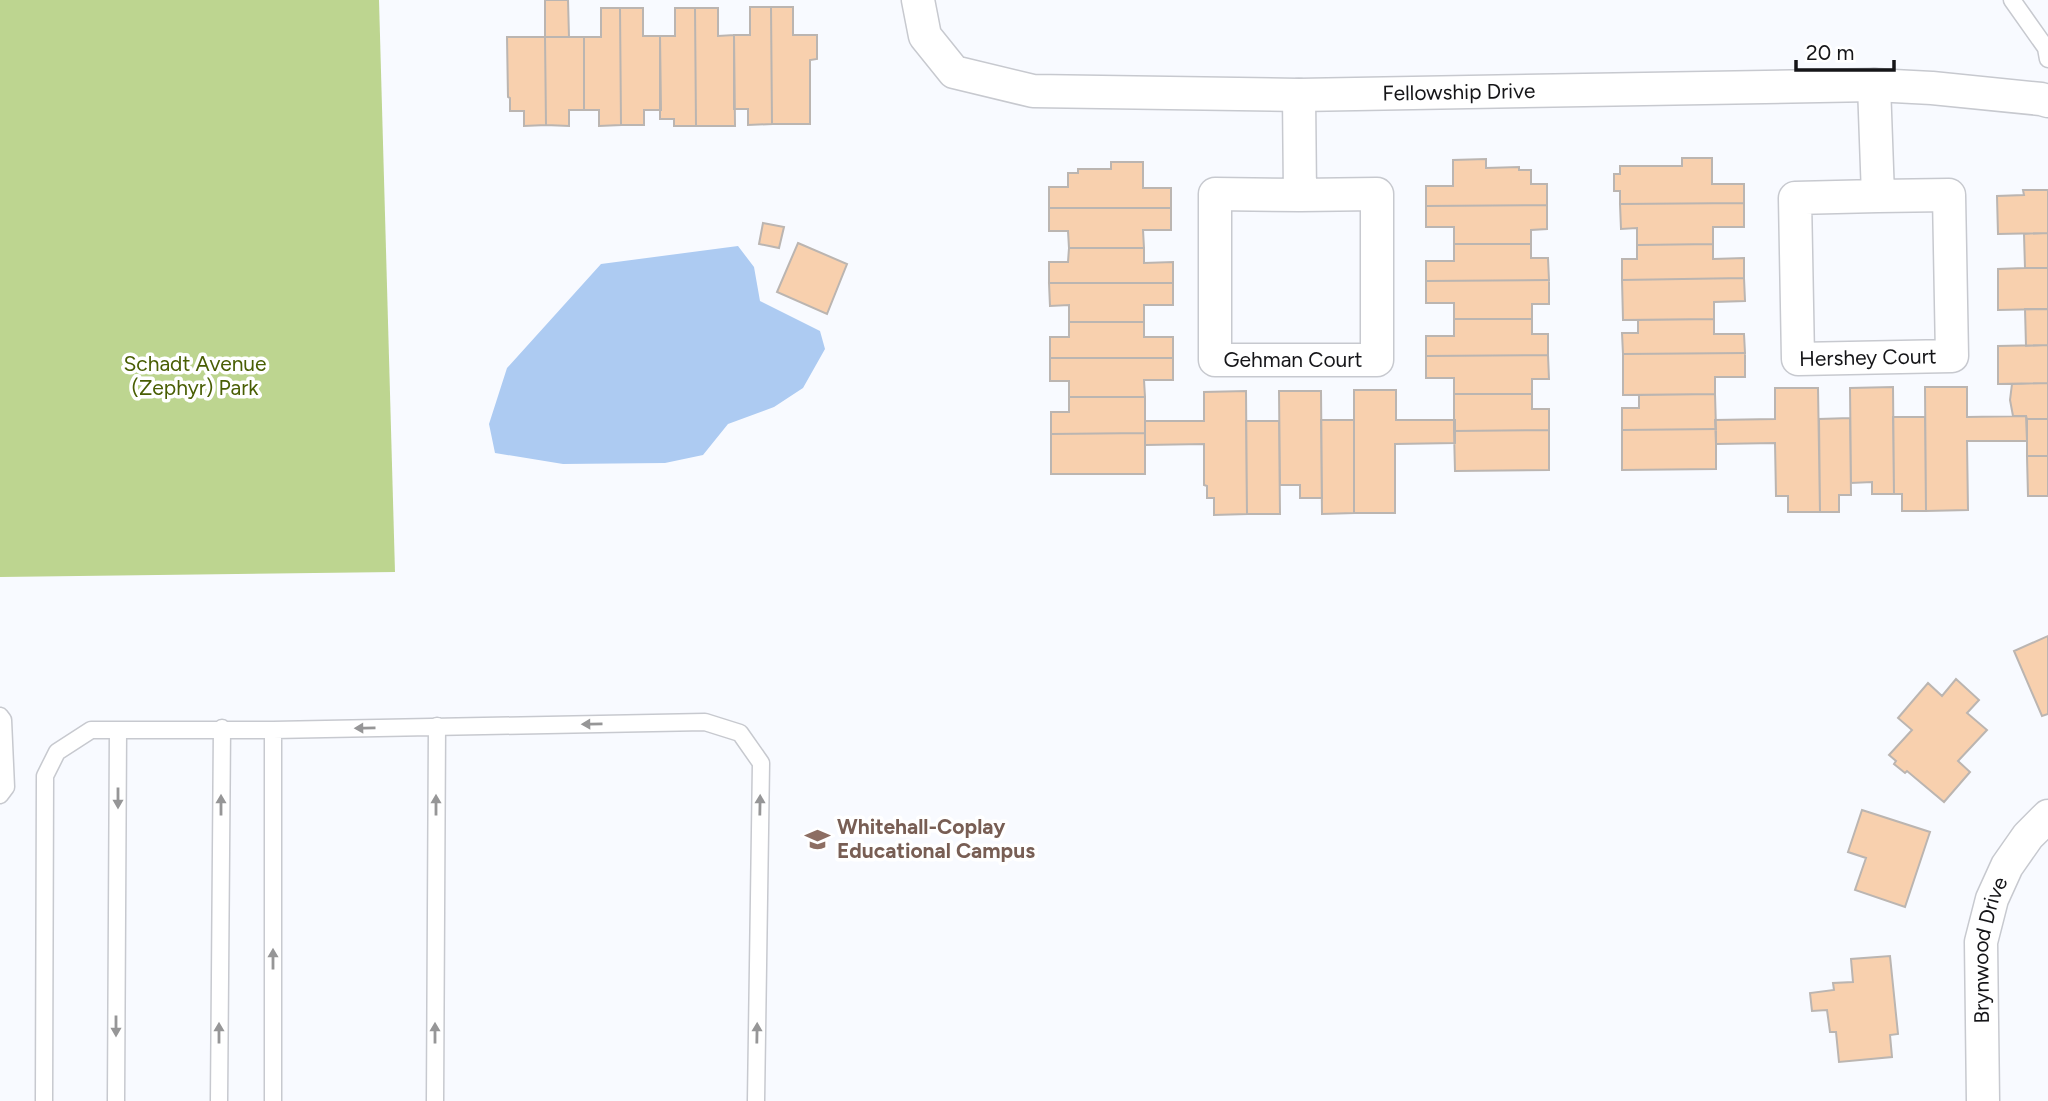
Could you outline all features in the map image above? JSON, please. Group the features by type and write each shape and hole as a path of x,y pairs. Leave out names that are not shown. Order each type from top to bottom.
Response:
{"street":[{"name":"Fellowship Drive","path":"918,0 925,36 954,72 1033,91 1299,95 1874,85 1932,88 2041,99 2048,102"},
{"path":"1874,85 1878,196"},
{"path":"1299,95 1300,195"},
{"name":"Gehman Court","path":"1215,194 1300,195 1377,194 1377,360 1215,360 1215,194"},
{"name":"Hershey Court","path":"1949,195 1952,356 1798,359 1795,198 1878,196 1949,195"},
{"name":"Brynwood Drive","path":"1983,1101 1981,942 1992,899 2007,866 2028,836 2048,816"}],"lane":[{"path":"2012,0 2046,48 2048,59"},
{"path":"0,716 3,720 6,787 0,795"},
{"path":"44,1101 45,776 57,752 91,730 273,730 705,722 740,733 761,763 756,1101"},
{"path":"435,1101 437,726"},
{"path":"219,1101 222,728"},
{"path":"116,1101 118,730"},
{"path":"273,730 274,1101"}],"green space":[{"name":"Schadt Avenue (Zephyr) Park","path":"0,0 379,0 395,572 0,577"}],"water":[{"path":"738,246 754,267 760,301 820,331 825,349 803,388 774,407 728,424 703,455 665,463 563,464 495,453 489,424 507,368 601,264"}],"building":[{"path":"545,0 568,0 569,37 545,37"},
{"path":"750,7 771,7 772,124 748,125 748,109 734,109 734,35 750,35"},
{"path":"771,7 793,7 793,35 817,35 817,59 810,60 810,124 772,124"},
{"path":"601,8 620,8 621,125 599,126 599,110 584,110 584,37 601,37"},
{"path":"620,8 643,8 643,36 660,36 661,110 644,110 644,125 621,125"},
{"path":"675,8 695,8 696,126 674,126 674,119 660,119 660,36 675,36"},
{"path":"695,8 718,8 718,36 734,35 735,126 696,126"},
{"path":"507,37 545,37 546,125 524,126 524,111 510,111"},
{"path":"545,37 584,37 584,110 569,110 569,126 546,125"},
{"path":"1682,158 1712,158 1712,184 1744,184 1744,203 1620,204 1620,191 1614,191 1614,174 1620,174 1620,166 1682,166"},
{"path":"1486,159 1486,168 1519,167 1519,170 1531,170 1531,184 1547,184 1547,205 1426,206 1426,186 1453,186 1453,160"},
{"path":"1111,162 1143,162 1143,188 1171,188 1171,208 1049,208 1049,187 1068,187 1068,173 1078,173 1078,169 1111,169"},
{"path":"2023,190 2048,190 2048,233 1998,234 1997,196 2024,195"},
{"path":"1744,203 1744,227 1713,227 1713,244 1637,245 1637,228 1621,229 1620,204"},
{"path":"1547,205 1547,229 1531,230 1531,244 1454,244 1454,227 1426,227 1426,206"},
{"path":"1049,208 1171,208 1171,230 1143,230 1144,248 1069,248 1068,231 1049,231"},
{"path":"763,223 784,227 779,248 759,244"},
{"path":"2048,233 2048,268 2025,268 2024,234"},
{"path":"798,243 847,264 827,314 777,292"},
{"path":"1454,244 1531,244 1531,258 1548,258 1549,280 1426,281 1426,261 1454,261"},
{"path":"1713,244 1713,259 1744,258 1744,278 1622,280 1622,259 1637,259 1637,245"},
{"path":"1069,248 1144,248 1144,263 1173,262 1173,283 1049,283 1049,262 1068,262"},
{"path":"2048,268 2048,309 1998,310 1998,269"},
{"path":"1744,278 1745,301 1714,302 1714,319 1623,320 1622,280"},
{"path":"1549,280 1549,304 1532,304 1532,319 1454,319 1454,303 1426,303 1426,281"},
{"path":"1049,283 1173,283 1173,305 1144,305 1144,322 1069,322 1069,305 1050,306"},
{"path":"2025,309 2048,309 2048,345 2026,346"},
{"path":"1454,319 1532,319 1532,334 1548,334 1548,355 1426,356 1426,336 1454,336"},
{"path":"1714,319 1714,334 1744,334 1745,353 1623,354 1622,333 1638,333 1638,320"},
{"path":"1069,322 1144,322 1144,337 1173,337 1173,358 1050,358 1050,337 1069,337"},
{"path":"2048,345 2048,383 1998,384 1998,346"},
{"path":"1745,353 1745,377 1715,377 1715,394 1623,395 1623,354"},
{"path":"1548,355 1549,379 1532,379 1532,394 1454,394 1454,378 1426,378 1426,356"},
{"path":"1050,358 1173,358 1173,380 1144,380 1145,397 1069,397 1069,381 1050,381"},
{"path":"2048,383 2048,419 2013,416 2010,400 2012,384"},
{"path":"1893,387 1894,494 1872,494 1872,482 1851,483 1850,388"},
{"path":"1925,387 1967,387 1967,417 2026,416 2027,441 1967,441 1968,510 1926,511"},
{"path":"1775,388 1818,388 1820,512 1788,512 1788,496 1776,496 1775,443 1716,444 1715,420 1775,419"},
{"path":"1354,390 1396,390 1396,420 1455,420 1455,443 1395,444 1395,513 1354,513"},
{"path":"1246,391 1247,514 1214,515 1214,498 1207,498 1207,486 1204,485 1204,444 1145,445 1145,421 1204,421 1204,392"},
{"path":"1279,391 1321,391 1322,498 1300,498 1300,485 1280,485"},
{"path":"1454,394 1532,394 1532,409 1549,409 1549,430 1454,431"},
{"path":"1715,394 1716,429 1622,430 1622,408 1639,408 1639,395"},
{"path":"1069,397 1145,397 1145,433 1051,434 1051,412 1069,412"},
{"path":"1893,417 1925,417 1926,511 1902,511 1902,494 1894,494"},
{"path":"1850,418 1851,495 1839,495 1839,512 1820,512 1819,419"},
{"path":"2027,419 2048,419 2048,456 2027,456"},
{"path":"1321,420 1354,420 1354,513 1322,514"},
{"path":"1246,421 1279,421 1280,514 1247,514"},
{"path":"1716,429 1716,469 1622,470 1622,430"},
{"path":"1549,430 1549,470 1455,471 1454,431"},
{"path":"1145,433 1145,474 1051,474 1051,434"},
{"path":"2027,456 2048,456 2048,496 2028,496"},
{"path":"2048,636 2048,714 2042,716 2014,651"},
{"path":"1956,679 1979,700 1967,713 1987,730 1958,761 1970,772 1944,802 1907,771 1905,773 1894,764 1896,761 1889,755 1912,730 1898,718 1928,683 1942,696"},
{"path":"1862,810 1930,832 1905,907 1855,890 1866,858 1848,852"},
{"path":"1890,956 1898,1034 1890,1035 1892,1057 1839,1062 1836,1032 1830,1032 1827,1010 1812,1011 1810,993 1834,990 1833,983 1853,982 1851,959"}],"place":[{"name":"Whitehall-Coplay Educational Campus","path":"817,839"}]}
